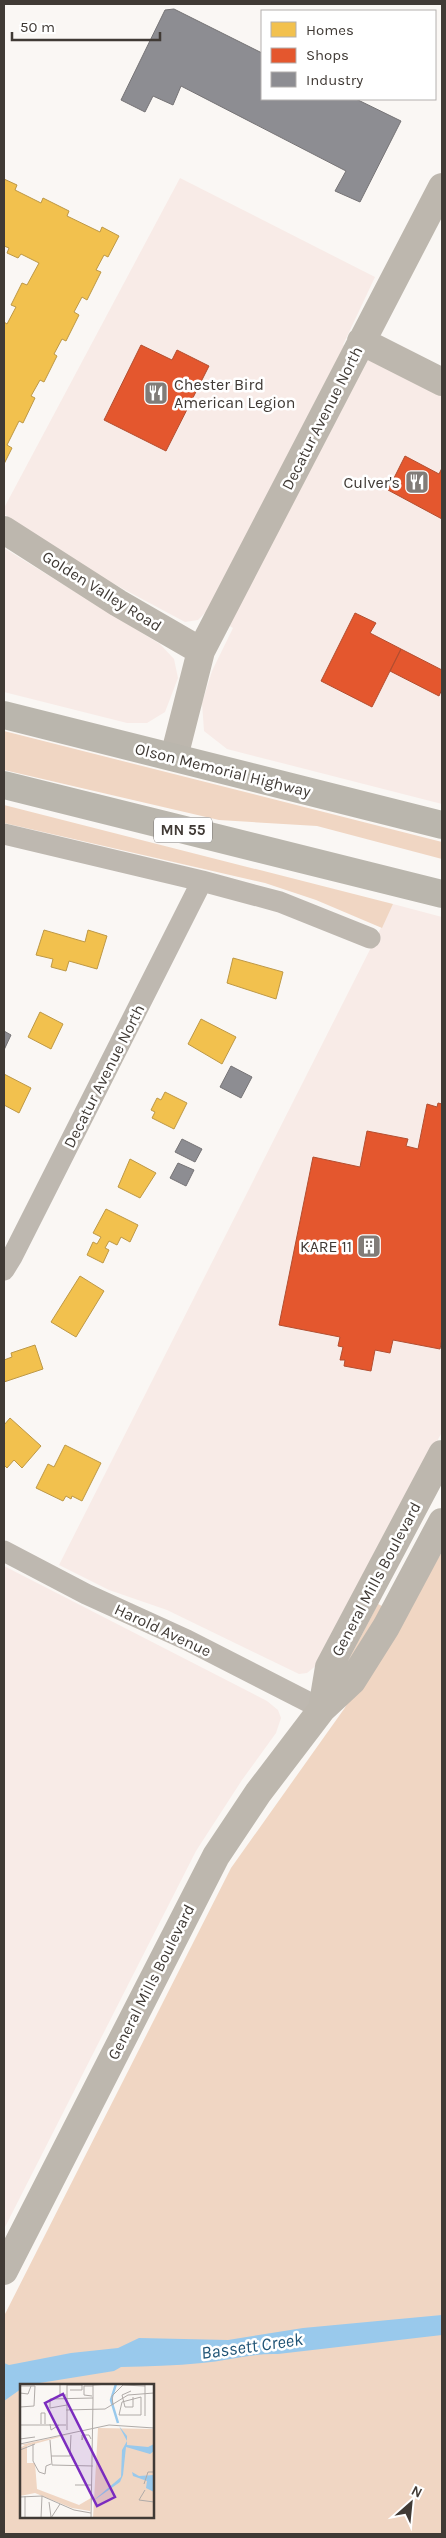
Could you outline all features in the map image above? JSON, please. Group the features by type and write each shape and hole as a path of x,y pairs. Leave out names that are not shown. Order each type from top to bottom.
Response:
{"highway":[{"name":"Olson Memorial Highway","path":"4,715 442,825"},
{"name":"MN 55","path":"4,785 442,894"},
{"path":"362,874 442,912"}],"street":[{"name":"Decatur Avenue North","path":"174,757 202,650 442,187"},
{"path":"361,341 442,382"},
{"name":"Golden Valley Road","path":"4,530 118,602 202,650"},
{"path":"4,834 202,881 280,902 370,938"},
{"name":"Decatur Avenue North","path":"4,1270 202,881"},
{"name":"General Mills Boulevard","path":"322,1708 329,1668 442,1454"},
{"name":"General Mills Boulevard","path":"4,2271 216,1856 258,1793 322,1708 352,1680 366,1660 442,1522"},
{"name":"Harold Avenue","path":"4,1552 322,1708"}],"shaded area":[{"path":"180,178 375,277 343,345 442,396 442,804 227,749 204,731 202,703 212,671 233,628 206,612 198,620 185,622 101,577 4,514 4,508"},
{"path":"4,548 160,644 174,659 178,678 165,712 147,723 127,723 4,692"},
{"path":"4,731 442,842 442,859 317,826 219,820 4,770"},
{"path":"4,805 393,904 382,928 316,900 265,883 4,823"},
{"path":"393,904 442,917 442,1432 317,1665 307,1673 299,1674 167,1610 109,1590 59,1565"},
{"path":"442,1552 442,2534 4,2534 4,2316 231,1868 344,1709"},
{"path":"4,1566 267,1701 278,1710 281,1718 276,1733 242,1780 196,1851 4,2229"},
{"path":"378,1604 382,1606 381,1617 342,1672"}],"water":[{"name":"Bassett Creek","path":"442,2315 442,2335 202,2363 121,2367 114,2371 33,2384 20,2384 20,2390 4,2401 4,2363 9,2365 71,2353 118,2348 139,2338 228,2340 303,2328"}],"building: Homes":[{"path":"4,179 17,185 15,190 41,203 43,198 69,211 67,216 100,232 102,227 119,236 108,257 104,255 96,270 101,272 87,300 82,297 74,312 79,315 66,341 62,339 54,354 57,356 44,382 40,380 31,396 35,398 23,423 19,421 7,445 12,448 4,464 4,322 7,324 16,307 11,305 22,283 27,285 39,263 21,254 18,258 7,253 9,248 4,246"},
{"path":"44,930 85,942 88,930 107,936 97,969 69,961 66,971 51,967 53,959 36,955"},
{"path":"233,958 283,972 276,999 227,983"},
{"path":"40,1012 63,1024 51,1049 28,1037"},
{"path":"201,1019 236,1037 222,1064 188,1044"},
{"path":"4,1074 31,1088 19,1113 4,1105"},
{"path":"165,1092 187,1103 174,1129 152,1118 155,1112 151,1110 157,1098 161,1100"},
{"path":"130,1159 156,1173 140,1198 118,1187"},
{"path":"106,1209 138,1225 130,1242 121,1237 117,1245 109,1241 105,1248 109,1250 103,1263 87,1255 93,1242 97,1244 101,1237 93,1233"},
{"path":"80,1276 104,1291 76,1337 51,1322"},
{"path":"35,1345 43,1369 4,1382 4,1360 12,1357 11,1353"},
{"path":"10,1418 41,1446 22,1468 14,1460 7,1468 4,1465 4,1425"},
{"path":"65,1445 101,1463 82,1501 72,1496 71,1499 66,1496 63,1501 36,1488 48,1464 54,1467"}],"building: Shops":[{"name":"Chester Bird American Legion","path":"141,345 172,360 177,350 209,366 166,451 104,420"},
{"name":"Culver's","path":"405,456 439,474 442,468 442,519 388,490"},
{"path":"355,613 376,623 370,633 401,649 372,707 321,681"},
{"path":"401,649 442,670 442,689 439,696 390,671"},
{"name":"KARE 11","path":"438,1103 442,1104 442,1339 440,1349 393,1340 390,1353 375,1350 371,1371 344,1366 345,1360 340,1360 343,1347 338,1346 340,1337 279,1325 313,1157 360,1167 367,1131 408,1139 406,1146 418,1149 427,1104 437,1107"}],"building: Industry":[{"path":"174,9 261,52 261,100 358,100 401,121 360,202 335,191 346,171 181,86 173,105 153,96 145,112 121,100 165,10"},
{"path":"4,1031 11,1035 4,1050"},
{"path":"231,1066 252,1077 241,1098 220,1087"},
{"path":"182,1139 202,1149 195,1162 175,1152"},
{"path":"178,1163 194,1170 186,1186 170,1178"}],"place":[{"name":"Chester Bird American Legion","path":"156,393"},
{"name":"Culver's","path":"417,482"},
{"name":"KARE 11","path":"369,1246"}]}
